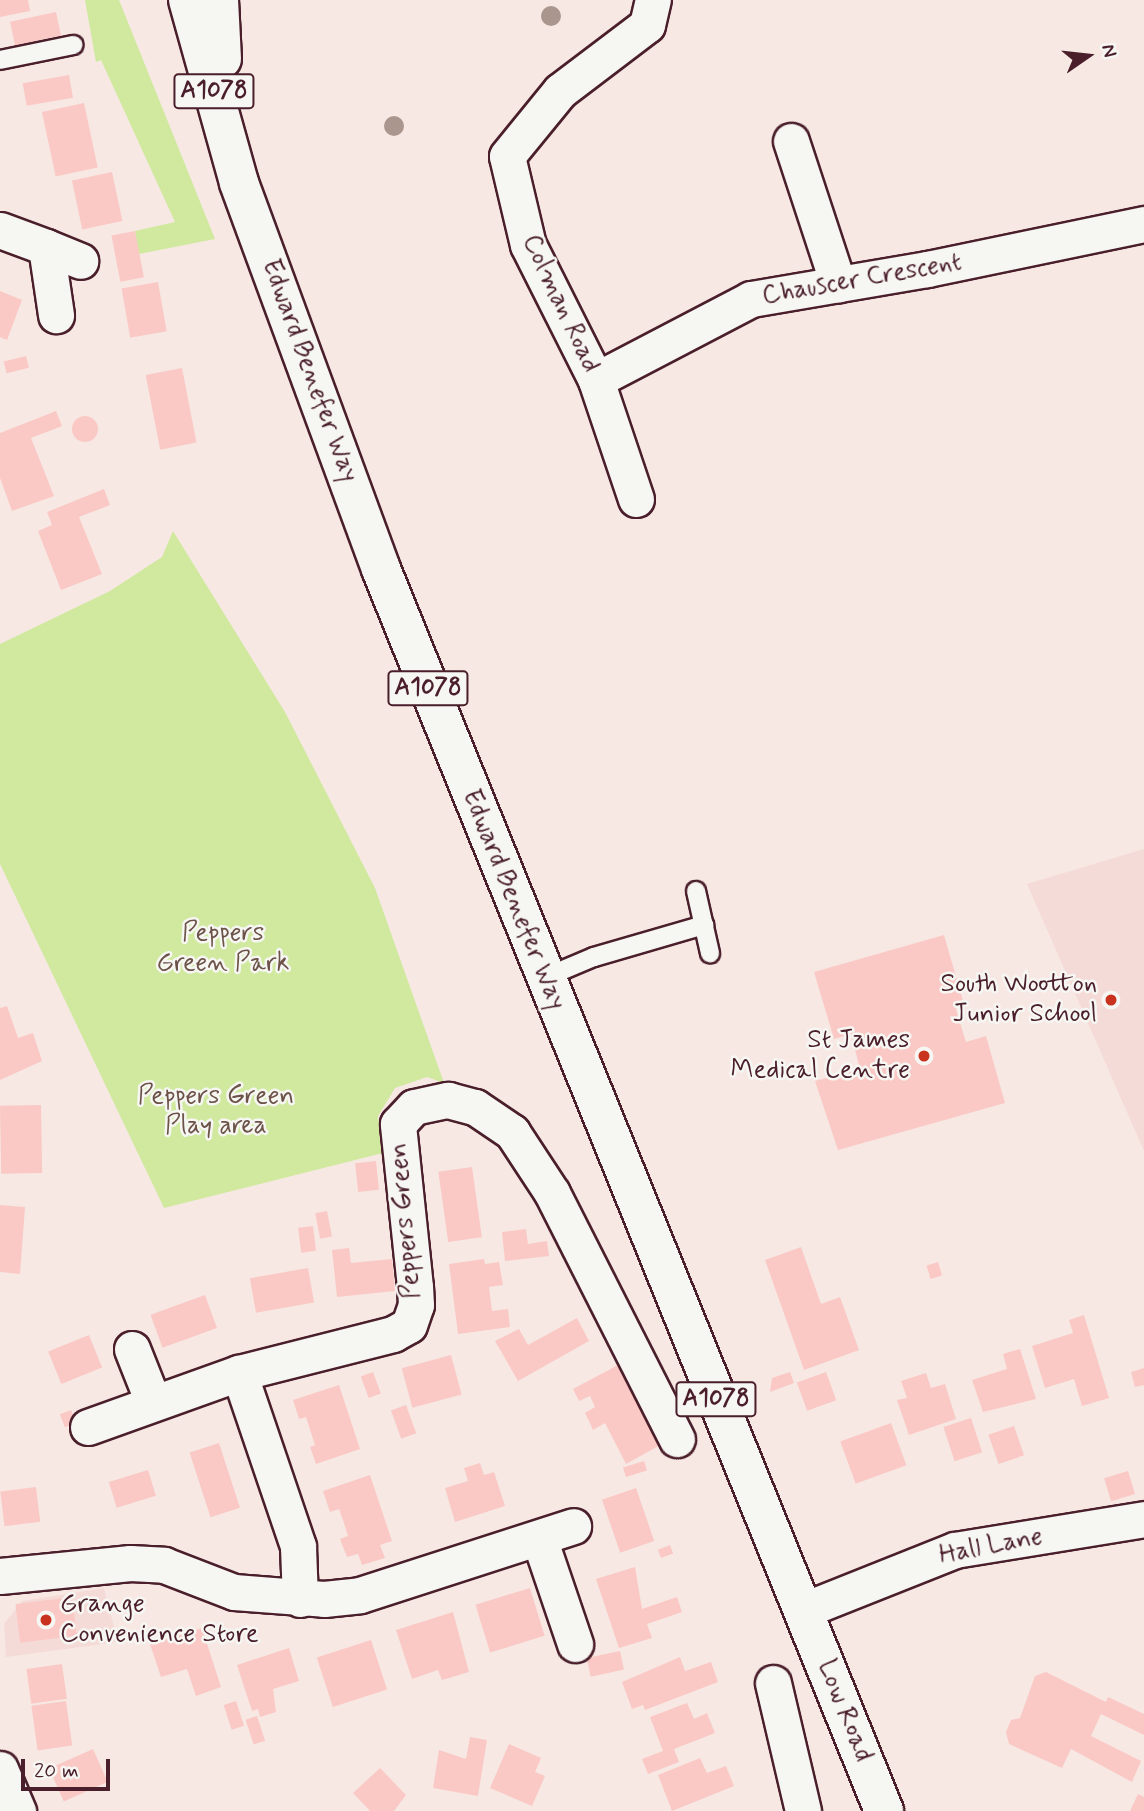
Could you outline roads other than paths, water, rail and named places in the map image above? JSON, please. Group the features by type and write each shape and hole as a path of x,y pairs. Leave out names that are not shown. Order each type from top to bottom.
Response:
{"main road":[{"name":"Edward Benefer Way","path":"188,0 239,183 381,569 544,978 804,1610"},
{"name":"Edward Benefer Way","path":"219,0 217,22 239,183"},
{"name":"Low Road","path":"804,1610 884,1811"}],"street":[{"name":"Colman Road","path":"636,499 596,380 528,245 506,156 560,91 647,26 653,0"},
{"path":"791,141 838,284"},
{"name":"Chauscer Crescent","path":"596,380 751,299 1144,223"},
{"path":"0,230 80,261"},
{"path":"46,247 56,315"},
{"name":"Peppers Green","path":"88,1426 239,1373 393,1335 409,1325 416,1305 398,1124 414,1107 448,1100 499,1120 543,1176 677,1439"},
{"path":"132,1349 153,1402"},
{"path":"239,1373 298,1546 300,1599"},
{"name":"Hall Lane","path":"804,1610 954,1550 1144,1519"},
{"path":"0,1576 130,1563 164,1565 234,1592 300,1599 360,1595 573,1525"},
{"path":"539,1538 575,1644"},
{"path":"784,1700 803,1811"},
{"path":"0,1769 18,1811"}],"lane":[{"path":"0,60 73,46"},
{"path":"696,891 710,953"},
{"path":"544,978 594,957 704,925"}],"place":[{"name":"South Wootton Junior School","path":"1111,1000"},
{"name":"St James Medical Centre","path":"924,1056"},
{"name":"Grange Convenience Store","path":"46,1620"}],"park label":[{"name":"Peppers Green Park","path":"223,948"},
{"name":"Peppers Green Play area","path":"216,1112"}]}
